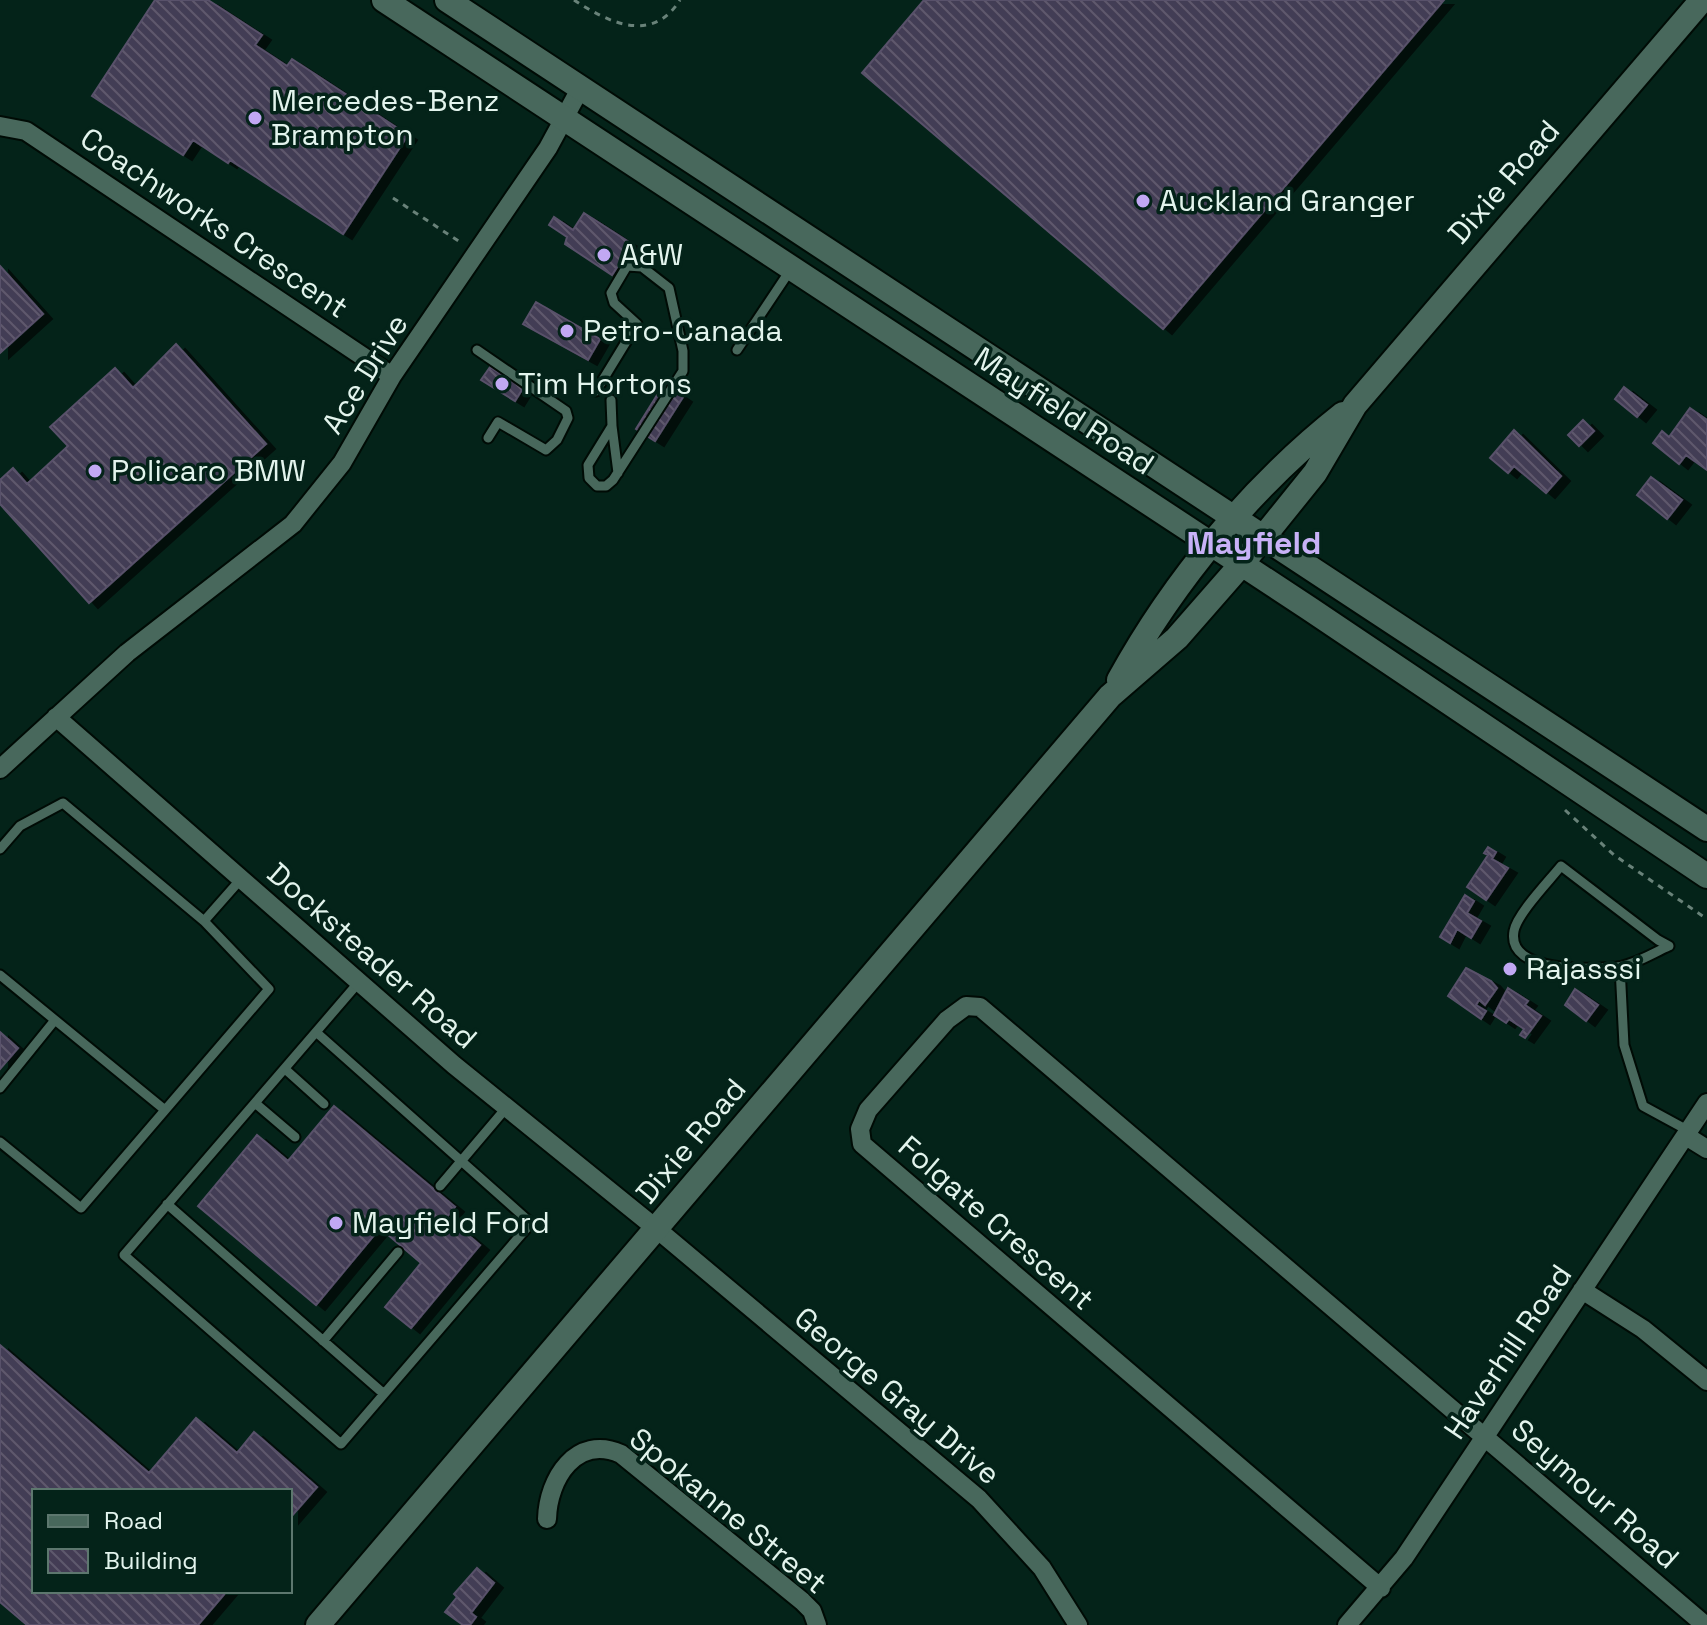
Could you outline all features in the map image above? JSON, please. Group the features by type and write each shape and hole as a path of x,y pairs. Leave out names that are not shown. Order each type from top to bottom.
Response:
{"main road":[{"name":"Mayfield Road","path":"384,0 1240,566 1310,609 1707,876"},
{"name":"Mayfield Road","path":"447,0 1707,829"},
{"name":"Dixie Road","path":"318,1625 658,1230 1110,696 1177,638 1240,566 1315,473 1355,405 1702,0"},
{"name":"Dixie Road","path":"1110,696 1153,618 1212,547 1291,456 1355,405"}],"street":[{"name":"Ace Drive","path":"0,769 127,653 293,524 342,463 392,376 477,253 564,119 580,89"},
{"name":"Coachworks Crescent","path":"0,126 26,131 392,376"},
{"name":"Docksteader Road","path":"56,717 359,982 658,1230"},
{"name":"Folgate Crescent","path":"1381,1588 877,1159 862,1144 860,1129 868,1110 947,1020 966,1006 980,1007 1486,1436"},
{"name":"Haverhill Road","path":"1347,1625 1381,1588 1486,1436 1707,1103"},
{"path":"1687,1133 1707,1149"},
{"name":"George Gray Drive","path":"658,1230 988,1508 1042,1568 1078,1625"},
{"path":"1582,1290 1643,1329 1707,1381"},
{"name":"Seymour Road","path":"1486,1436 1705,1625"},
{"name":"Spokanne Street","path":"547,1519 550,1491 564,1466 580,1452 606,1448 621,1454 802,1601 812,1611 817,1625"}],"lane":[{"path":"596,391 637,324 614,303 611,293 627,266 642,267 669,288 683,351 683,371 618,473 606,486 597,486 589,478 588,465 612,426"},
{"path":"737,350 791,269"},
{"path":"477,350 566,411 568,418 557,440 546,450 498,422 488,438"},
{"path":"611,400 618,473"},
{"path":"0,849 20,826 63,803 204,921 269,989 81,1208 0,1142"},
{"path":"1561,866 1669,946 1620,967 1549,968 1516,946 1513,933 1516,924 1561,866"},
{"path":"204,921 241,879"},
{"path":"1620,967 1624,1045 1643,1106 1687,1133"},
{"path":"0,975 165,1110"},
{"path":"316,1032 531,1223 341,1444 124,1255 359,982"},
{"path":"0,1088 55,1020"},
{"path":"285,1069 324,1104"},
{"path":"255,1103 295,1137"},
{"path":"440,1186 507,1107"},
{"path":"167,1204 384,1394"},
{"path":"323,1341 398,1252"}],"path":[{"path":"574,0 597,15 635,29 654,24 674,10 680,0"},
{"path":"393,198 477,253"},
{"path":"1565,810 1614,855 1707,919"}],"building":[{"name":"Mercedes-Benz Brampton","path":"155,0 208,0 262,35 255,45 287,66 292,59 408,135 343,234 230,160 228,163 193,140 183,155 92,96"},
{"name":"Auckland Granger","path":"924,0 1444,0 1163,329 862,73"},
{"path":"584,213 632,244 612,275 565,244 567,237 549,225 554,217 573,230"},
{"path":"0,266 43,314 0,353"},
{"path":"536,302 600,339 588,360 523,324"},
{"path":"176,344 266,444 89,603 0,504 0,480 13,468 27,484 68,446 50,427 115,368 133,388"},
{"name":"Tim Hortons","path":"490,367 523,388 515,401 481,380"},
{"path":"664,384 683,397 655,441 636,429"},
{"path":"1624,387 1647,405 1637,417 1615,399"},
{"path":"1690,408 1707,420 1707,470 1686,455 1679,464 1653,443 1662,431 1669,437"},
{"path":"1583,420 1594,431 1579,446 1568,435"},
{"path":"1514,430 1561,476 1546,493 1514,466 1508,473 1490,458"},
{"path":"1651,477 1682,500 1667,519 1637,495"},
{"path":"1488,847 1496,852 1492,859 1508,868 1486,900 1467,887 1488,855 1484,853"},
{"path":"1465,895 1474,901 1467,913 1481,921 1471,938 1457,929 1450,943 1440,937"},
{"path":"1466,968 1491,981 1497,988 1485,1005 1479,1000 1476,1005 1486,1011 1481,1019 1448,996"},
{"path":"1508,988 1528,1001 1525,1005 1541,1016 1525,1038 1520,1035 1524,1029 1509,1019 1506,1023 1494,1015"},
{"path":"1575,989 1598,1005 1586,1021 1565,1005"},
{"path":"0,1032 18,1048 0,1069"},
{"name":"Mayfield Ford","path":"334,1106 455,1207 447,1217 480,1245 411,1328 385,1307 421,1263 380,1228 316,1305 198,1206 257,1135 288,1161"},
{"path":"0,1345 149,1473 196,1418 237,1453 254,1432 317,1487 292,1516 292,1489 32,1489 32,1593 225,1593 198,1625 27,1625 0,1602"},
{"path":"477,1568 494,1583 471,1613 476,1617 470,1625 463,1625 445,1612 457,1597 454,1594"}],"place":[{"name":"Mercedes-Benz Brampton","path":"255,118"},
{"name":"Auckland Granger","path":"1143,201"},
{"name":"A&W","path":"604,255"},
{"name":"Petro-Canada","path":"567,331"},
{"name":"Tim Hortons","path":"502,384"},
{"name":"Policaro BMW","path":"95,471"},
{"name":"Rajasssi","path":"1510,969"},
{"name":"Mayfield Ford","path":"336,1223"}],"district":[{"name":"Mayfield","path":"1254,543"}]}
